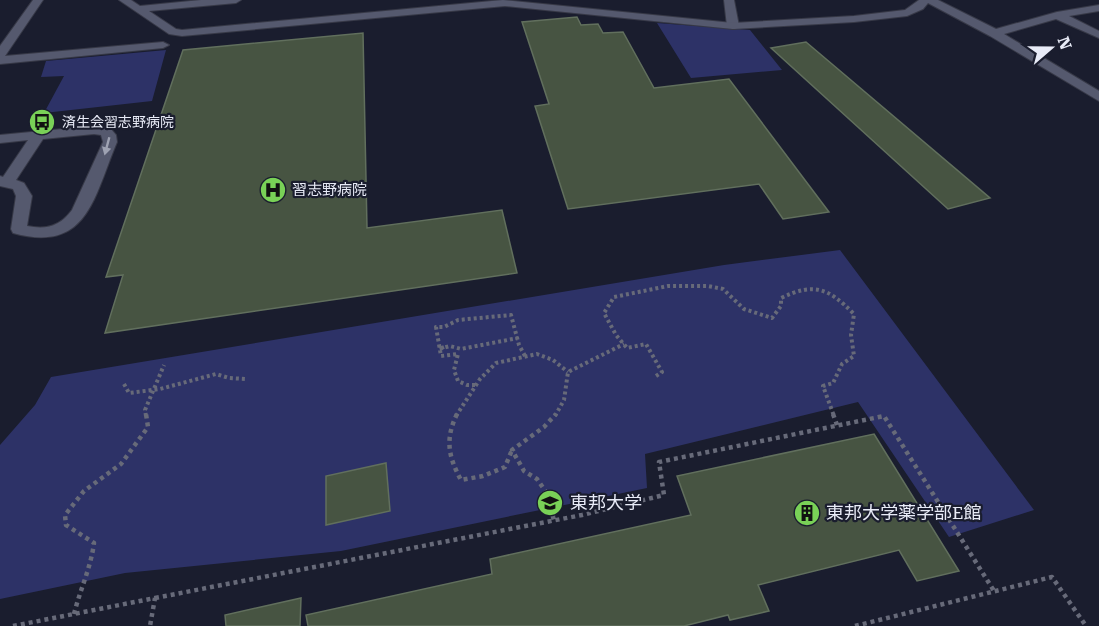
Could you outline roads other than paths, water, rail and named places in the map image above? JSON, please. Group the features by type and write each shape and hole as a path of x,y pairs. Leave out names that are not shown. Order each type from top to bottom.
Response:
{"street":[{"path":"0,54 38,0"},
{"path":"124,0 173,32 182,33 505,3 733,26 854,19 907,13 919,8 927,0 967,17 1099,97"},
{"path":"138,9 236,0"},
{"path":"729,0 733,26"},
{"path":"995,33 1057,15 1099,8"},
{"path":"1057,15 1099,35"},
{"path":"0,60 163,45"},
{"path":"0,139 39,135 94,130 105,131 109,135 110,142 79,215 68,226 54,232 34,234 19,229 24,196 19,186 4,181 39,135"}],"place":[{"name":"済生会習志野病院","path":"42,122"},
{"name":"習志野病院","path":"273,190"},
{"name":"東邦大学","path":"550,503"},
{"name":"東邦大学薬学部E館","path":"807,513"}]}
